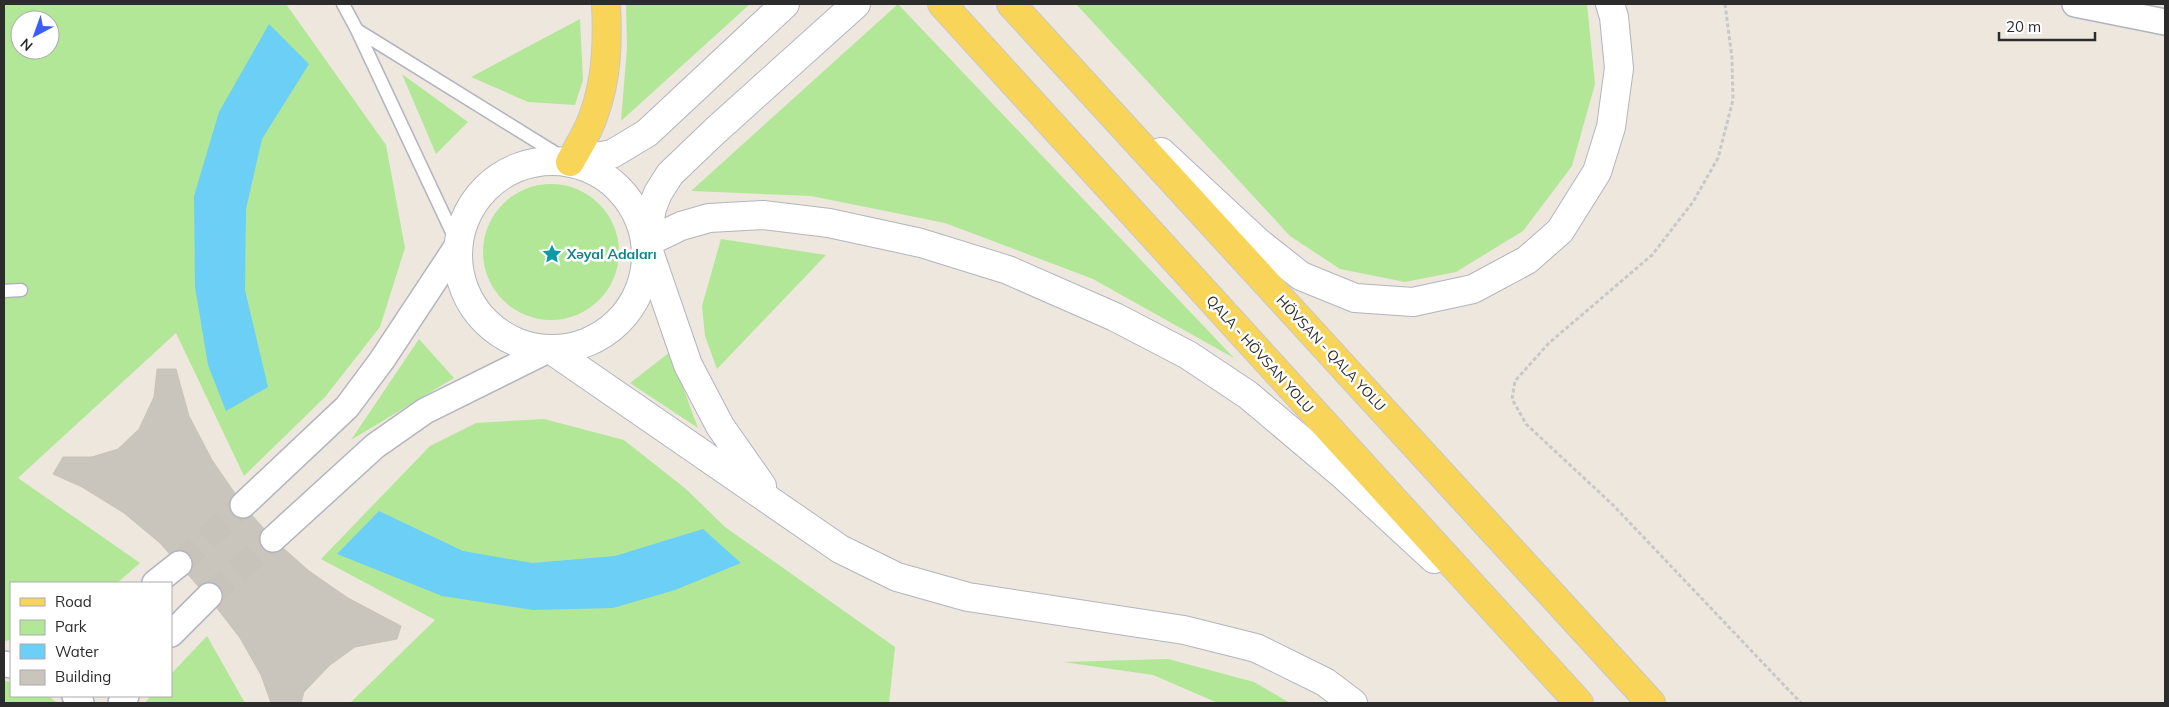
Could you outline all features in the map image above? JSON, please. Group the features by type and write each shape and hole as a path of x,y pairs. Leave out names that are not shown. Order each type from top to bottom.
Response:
{"main road":[{"path":"570,162 594,115 602,84 608,40 606,4"},
{"name":"QALA - HÖVSAN YOLU","path":"942,4 1579,703"},
{"name":"HÖVSAN - QALA YOLU","path":"1011,4 1651,703"}],"street":[{"path":"786,4 647,132 612,154 570,162 544,161 518,167 495,179 477,197 464,219 458,244 459,270 463,288 482,318 495,330 511,340 528,346 550,349 573,347 595,339 614,326 629,309 640,289 645,266 646,243 652,208 658,193 670,174 856,4"},
{"path":"1064,62 1258,242 1301,276 1355,298 1414,302 1473,289 1527,260 1560,230 1597,172 1611,127 1619,68 1614,17 1610,4"},
{"path":"2075,4 2165,22"},
{"path":"570,162 598,173 622,192 638,216 688,365 720,426 772,500"},
{"path":"646,243 681,226 709,218 762,215 830,223 921,243 1008,270 1115,317 1188,355 1248,395 1343,475 1523,642"},
{"path":"243,505 347,407 382,360 458,244"},
{"path":"550,349 840,548 898,577 968,597 1184,630 1256,648 1325,682 1353,703"},
{"path":"273,539 374,446 425,411 550,349"},
{"path":"156,582 179,564"},
{"path":"172,633 209,596"}],"lane":[{"path":"343,4 458,244"},
{"path":"357,30 570,162"},
{"path":"4,291 21,290"}],"path":[{"path":"1726,4 1732,58 1733,100 1718,158 1693,202 1652,255 1549,342 1515,381 1512,399 1526,424 1613,505 1801,703"}],"green space":[{"path":"4,4 286,4 386,145 405,248 380,327 325,397 244,476 176,333 18,478 140,563 118,582 10,582 10,640 4,641"},
{"path":"626,4 750,4 621,121 627,48"},
{"path":"898,4 1234,358 1093,279 945,223 811,196 691,191"},
{"path":"1076,4 1587,4 1595,84 1572,166 1523,231 1456,272 1405,282 1340,269 1290,236"},
{"path":"580,19 583,80 575,105 528,102 471,77"},
{"path":"402,74 468,122 436,154"},
{"path":"551,184 577,189 599,204 614,226 619,252 614,278 599,300 577,315 551,320 525,315 503,300 488,278 483,252 488,226 503,204 525,189"},
{"path":"721,239 826,255 717,369 705,336 702,306"},
{"path":"419,339 454,378 351,440"},
{"path":"670,352 698,428 630,383"},
{"path":"544,419 624,440 686,489 725,527 895,647 889,703 350,703 435,620 321,559 430,446 476,423"},
{"path":"207,636 245,703 145,703 149,697 172,697 172,673"},
{"path":"1168,659 1254,682 1290,703 1218,703 1153,675 1063,662"},
{"path":"4,682 10,682 10,697 50,697 57,703 4,703"}],"water":[{"path":"269,24 309,64 262,139 246,209 245,290 268,387 226,411 208,365 195,287 194,196 219,112"},
{"path":"379,511 463,551 532,563 615,556 703,529 741,563 675,590 613,608 533,610 442,596 337,554"}],"building":[{"path":"157,369 176,369 189,416 212,460 243,505 273,539 309,571 348,598 401,626 397,639 355,647 330,665 304,692 301,703 271,703 261,675 240,638 213,603 160,543 124,513 82,487 53,474 63,457 92,457 118,449 139,429 154,397"}],"tunnel":[{"path":"179,564 243,505"},
{"path":"209,596 273,539"}],"place":[{"name":"Xəyal Adaları","path":"552,254"}]}
